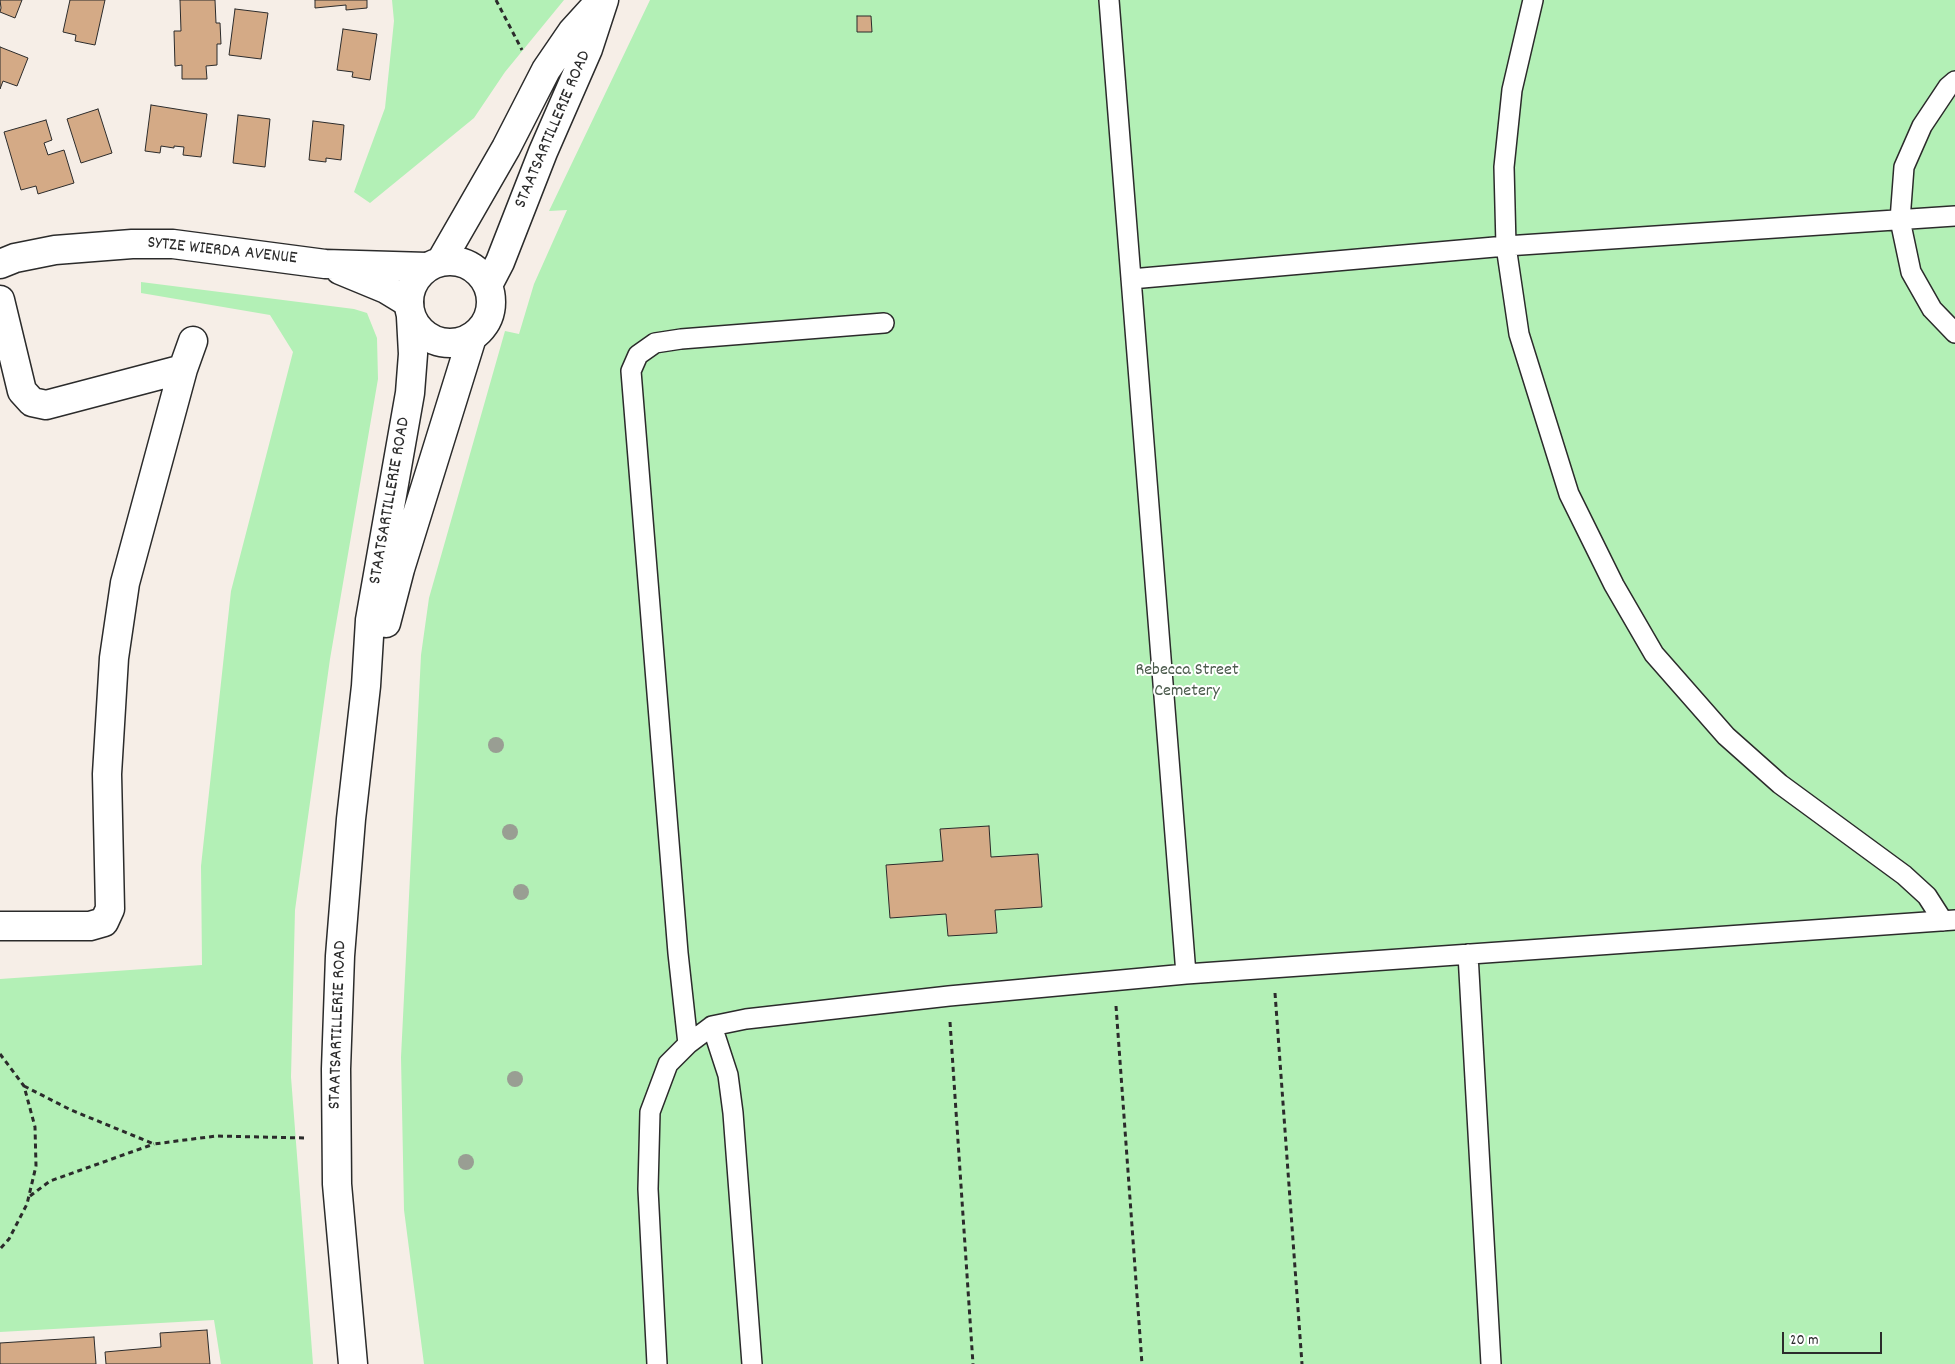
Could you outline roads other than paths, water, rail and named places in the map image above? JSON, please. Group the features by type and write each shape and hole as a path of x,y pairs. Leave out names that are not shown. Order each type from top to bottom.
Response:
{"street":[{"name":"STAATSARTILLERIE ROAD","path":"434,264 506,148 546,70 572,32 602,0"},
{"name":"STAATSARTILLERIE ROAD","path":"488,285 500,262 543,152 588,49 602,0"},
{"name":"SYTZE WIERDA AVENUE","path":"0,264 15,258 55,250 132,244 173,244 325,264 434,264"},
{"path":"460,261 469,265 483,277 488,285 490,310 484,325 472,337 452,343 442,342 424,334 410,310 411,289 418,276 434,264 460,261"},
{"name":"SYTZE WIERDA AVENUE","path":"325,264 386,289 410,310"},
{"path":"0,300 22,391 32,402 46,405 184,368"},
{"name":"STAATSARTILLERIE ROAD","path":"353,1364 337,1184 336,1069 340,956 350,819 366,686 370,620 410,393 412,354 410,310"},
{"name":"STAATSARTILLERIE ROAD","path":"366,686 385,629 400,570 472,337"},
{"path":"0,926 90,926 104,922 110,909 106,774 114,658 125,583 193,341"}],"lane":[{"path":"1109,0 1186,974"},
{"path":"1533,0 1512,90 1504,167 1506,246 1519,334 1569,494 1614,585 1654,654 1726,736 1780,784 1904,875 1927,896 1949,921"},
{"path":"1955,81 1948,87 1922,126 1904,167 1900,220 1911,272 1932,309 1955,333"},
{"path":"1131,279 1506,246 1955,216"},
{"path":"688,1044 678,953 631,370 638,355 655,344 681,340 884,323"},
{"path":"657,1364 648,1189 650,1112 668,1064 688,1044 712,1026 746,1020 949,996 1186,974 1949,921"},
{"path":"1468,954 1491,1364"},
{"path":"712,1026 728,1075 733,1113 752,1364"}],"park label":[{"name":"Rebecca Street Cemetery","path":"1187,682"}]}
